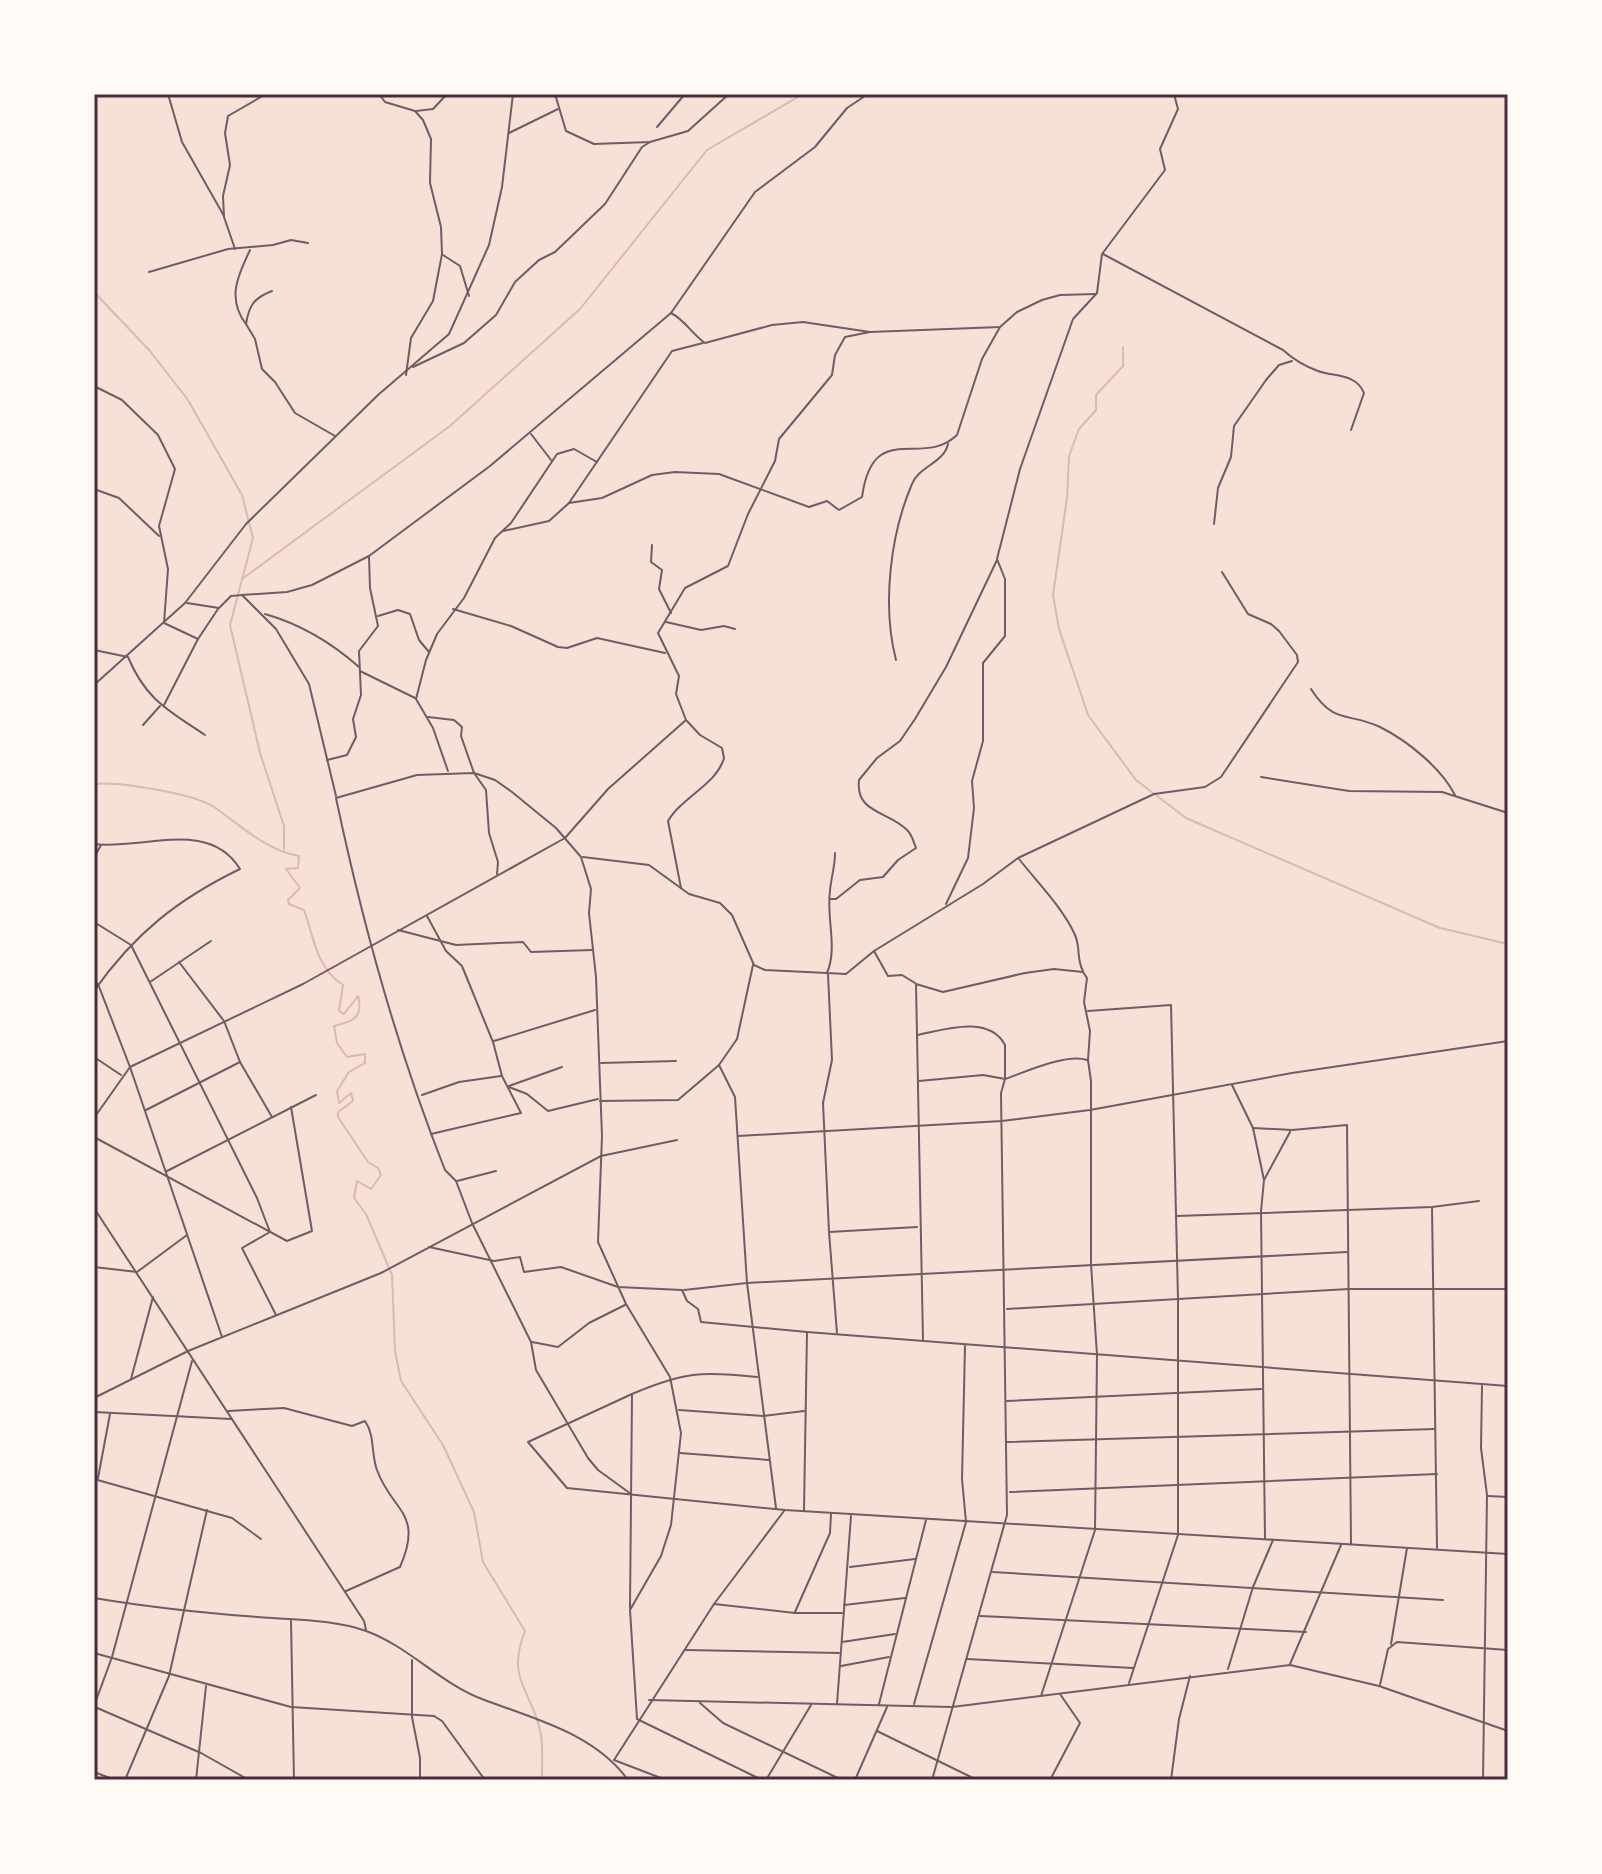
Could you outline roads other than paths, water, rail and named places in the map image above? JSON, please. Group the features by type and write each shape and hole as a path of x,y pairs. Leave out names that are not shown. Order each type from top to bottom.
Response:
{"street":[{"path":"168,94 182,142 224,217 235,249"},
{"path":"224,217 223,196 230,165 225,133 228,116 266,94"},
{"path":"379,94 385,102 415,111 433,109 447,94"},
{"path":"94,685 185,603 251,518 378,395 406,375 449,334 469,296 489,245 502,187 513,94"},
{"path":"555,94 560,121 566,131 594,144 650,142 688,131 729,94"},
{"path":"657,127 685,94"},
{"path":"163,707 198,639 231,596 287,592 312,585 369,556 530,432 671,313 755,192 815,147 847,108 868,94"},
{"path":"830,899 836,899 860,880 883,877 898,860 916,848 908,831 865,806 859,796 859,780 869,765 900,741 915,719 946,667 997,559 1045,393 1058,366 1073,319 1097,293 1102,254 1165,170 1160,149 1178,109 1174,94"},
{"path":"508,133 560,108"},
{"path":"406,375 411,338 433,301 442,254 441,227 430,183 431,139 415,111"},
{"path":"413,367 464,343 496,315 515,282 539,260 555,252 605,204 642,147 650,142"},
{"path":"149,272 194,257 235,249 291,240 308,243"},
{"path":"251,248 234,291 236,310 255,339 262,369 275,382 295,413 336,437"},
{"path":"442,254 460,266 469,296"},
{"path":"1102,254 1283,350 1294,361 1320,372 1347,377 1363,388 1351,430"},
{"path":"246,324 250,306 256,297 272,291"},
{"path":"896,660 889,607 893,544 911,484 928,464 941,458 957,435 982,359 1000,327 1017,312 1042,300 1060,295 1097,293"},
{"path":"671,313 686,321 692,334 705,343"},
{"path":"502,531 549,521 569,503 672,351 772,325 803,322 870,332"},
{"path":"681,889 668,821 679,805 716,774 724,758 722,748 700,735 686,720 676,694 679,676 665,653 658,633 685,588 728,566 759,488 775,461 779,439 832,375 835,355 845,337 870,332 1000,327"},
{"path":"1214,524 1218,488 1231,457 1234,426 1266,380 1283,362 1294,361"},
{"path":"94,386 122,400 167,447 175,469 159,526 168,569 164,623"},
{"path":"530,432 535,443 552,461"},
{"path":"569,503 602,498 652,475 675,472 719,474 782,494 803,506 827,501 839,510 846,509 862,497 864,480 881,453 895,448 949,443"},
{"path":"416,699 429,653 452,609 464,598 485,553 557,454 574,449 597,462"},
{"path":"94,489 119,498 160,537"},
{"path":"652,545 651,562 662,570 659,589 671,614"},
{"path":"327,760 352,751 356,737 353,719 361,695 359,651 363,641 376,630 369,556"},
{"path":"946,904 968,858 972,832 972,781 983,741 983,663 1005,636 1005,579 997,559"},
{"path":"581,857 649,865 681,889 726,909 754,965 765,970 846,974 874,951 983,884 1018,858 1154,794 1205,787 1221,777 1298,662 1297,655 1279,631 1248,614 1222,572"},
{"path":"242,595 264,614 309,684 351,869 431,1134 445,1170 456,1181 472,1223 494,1261 531,1342 536,1370 598,1470 631,1494"},
{"path":"185,603 219,608"},
{"path":"452,609 511,626 558,647 567,648 597,638 665,653"},
{"path":"377,616 398,610 410,614 419,640 429,653"},
{"path":"264,614 285,620 344,650 360,670 416,699 427,717 448,771"},
{"path":"666,622 701,630 724,626 735,629"},
{"path":"164,623 198,639"},
{"path":"94,650 128,657"},
{"path":"128,657 140,686 163,707 205,735"},
{"path":"1311,689 1326,711 1382,728 1422,757 1448,782 1456,796"},
{"path":"143,725 158,705 163,707"},
{"path":"427,717 445,718 460,724 474,773 486,790 489,833 498,862 497,874"},
{"path":"94,1118 130,1067 303,984 565,838 608,789 686,720"},
{"path":"336,798 408,777 448,771 474,773 495,780 512,792 565,838 581,857 591,889 589,913 599,1064 601,1156 598,1242 626,1304 670,1377 677,1410 679,1453 675,1500 661,1556 630,1610"},
{"path":"1261,777 1349,791 1426,790 1508,813"},
{"path":"94,844 212,842 230,852 240,869 205,885 154,920 94,991"},
{"path":"94,858 101,845"},
{"path":"835,853 835,877 830,899 832,953 827,974 832,1060 823,1103 827,1131 824,1167 837,1335"},
{"path":"1018,858 1074,931 1080,947 1077,960 1087,978 1090,1031 1091,1264 1097,1355 1095,1530 1041,1696"},
{"path":"427,915 462,966 493,1042 502,1076 521,1113 431,1134"},
{"path":"94,922 131,945 229,1141 270,1232"},
{"path":"397,930 456,945 523,942 531,952 593,950"},
{"path":"149,982 211,941"},
{"path":"874,951 888,976 902,975 916,984 943,992 1040,971 1083,972"},
{"path":"179,962 224,1021 240,1062 272,1117"},
{"path":"508,1087 527,1094 548,1111 600,1100 678,1100 719,1065 737,1039 749,970 754,965"},
{"path":"94,981 98,984 130,1067 223,1338"},
{"path":"916,984 918,1227 923,1341"},
{"path":"1087,1011 1171,1005 1179,1362 1178,1535 1128,1684"},
{"path":"493,1042 596,1009"},
{"path":"917,1035 971,1026 995,1034 1005,1045 1005,1079 1001,1093 1009,1492 1005,1524 932,1780"},
{"path":"738,1136 1002,1121 1090,1110 1231,1084 1508,1041"},
{"path":"94,1057 122,1075"},
{"path":"917,1081 983,1075 1005,1079 1021,1071 1069,1059 1088,1060"},
{"path":"599,1064 676,1061"},
{"path":"145,1111 240,1062"},
{"path":"719,1065 735,1097 750,1326 776,1509"},
{"path":"508,1087 562,1067"},
{"path":"419,1095 459,1082 502,1076"},
{"path":"1231,1084 1253,1128 1264,1180 1261,1211 1265,1540"},
{"path":"167,1174 316,1095"},
{"path":"94,1137 287,1241 312,1231 291,1107"},
{"path":"1253,1128 1292,1130 1347,1125 1345,1210 1349,1289 1351,1545"},
{"path":"1264,1180 1292,1130"},
{"path":"94,1398 188,1351 381,1273 601,1156 677,1140"},
{"path":"456,1181 496,1171"},
{"path":"1176,1216 1432,1207 1479,1201"},
{"path":"1432,1207 1437,1550"},
{"path":"94,1208 345,1592 366,1631"},
{"path":"829,1232 918,1227"},
{"path":"270,1232 242,1248 276,1315"},
{"path":"94,1268 137,1272 187,1235"},
{"path":"429,1247 494,1261 520,1257 524,1272 561,1267 618,1287 682,1290 747,1283 1347,1252"},
{"path":"1006,1309 1349,1289 1508,1289"},
{"path":"682,1290 687,1301 698,1309 701,1322 1508,1386"},
{"path":"131,1381 154,1296"},
{"path":"531,1342 548,1348 558,1347 589,1323 626,1304"},
{"path":"804,1511 807,1332"},
{"path":"913,1706 966,1522 962,1479 965,1345"},
{"path":"192,1359 127,1604 94,1706 146,1732 201,1753 249,1780"},
{"path":"757,1377 706,1371 670,1377 528,1442 567,1488 785,1510 1508,1554"},
{"path":"1482,1384 1481,1448 1487,1495 1482,1648 1483,1780"},
{"path":"1006,1401 1263,1389"},
{"path":"632,1394 630,1610 637,1719"},
{"path":"227,1412 284,1408 352,1426 365,1421 370,1427 377,1471 408,1519 407,1550 400,1567 345,1592"},
{"path":"677,1410 763,1416 806,1411"},
{"path":"94,1412 232,1419"},
{"path":"110,1413 96,1479 232,1518 261,1539"},
{"path":"1006,1442 1435,1429"},
{"path":"679,1453 769,1460"},
{"path":"1009,1492 1437,1474"},
{"path":"1487,1495 1508,1497"},
{"path":"125,1780 169,1676 207,1510"},
{"path":"614,1760 649,1700 714,1604 785,1510"},
{"path":"795,1613 830,1533 832,1513"},
{"path":"837,1704 851,1514"},
{"path":"878,1705 926,1519"},
{"path":"1227,1670 1243,1629 1253,1587 1273,1540"},
{"path":"1290,1665 1341,1544"},
{"path":"1379,1686 1391,1646 1407,1548"},
{"path":"847,1567 916,1559"},
{"path":"992,1572 1324,1590 1443,1600"},
{"path":"94,1598 186,1611 329,1622 366,1631 479,1698 550,1724 591,1744 614,1760 666,1780"},
{"path":"844,1605 906,1598"},
{"path":"714,1604 795,1613 844,1613"},
{"path":"979,1616 1306,1632"},
{"path":"291,1619 294,1780"},
{"path":"841,1642 896,1634"},
{"path":"1391,1646 1397,1642 1508,1650"},
{"path":"683,1650 841,1653"},
{"path":"94,1653 291,1707 434,1716 442,1721 485,1780"},
{"path":"840,1666 891,1657"},
{"path":"412,1659 412,1717 420,1780"},
{"path":"966,1659 1134,1668"},
{"path":"649,1700 952,1707 1227,1670 1290,1665 1379,1686 1508,1731"},
{"path":"1171,1780 1179,1719 1190,1676"},
{"path":"196,1780 206,1686"},
{"path":"1050,1780 1080,1723 1059,1693"},
{"path":"699,1701 723,1723 842,1780"},
{"path":"637,1719 764,1780 812,1704"},
{"path":"855,1780 888,1706"},
{"path":"877,1731 977,1780"},
{"path":"614,1760 628,1780"},
{"path":"94,1772 115,1780"}],"waterway":[{"path":"242,579 450,426 580,309 707,150 803,94"},
{"path":"94,292 150,351 188,400 242,495 253,538 230,625 260,753 284,826 284,849"},
{"path":"1123,347 1123,366 1096,395 1096,410 1079,429 1069,456 1067,498 1053,595 1059,629 1088,715 1136,780 1186,818 1440,928 1508,944"},
{"path":"94,784 120,784 204,802 265,843 299,856 298,868 286,869 300,888 288,900 289,904 304,910 321,961 343,985 339,1011 344,1014 358,996 358,1015 351,1021 334,1026 337,1043 347,1057 365,1054 365,1063 349,1072 337,1091 339,1103 351,1093 353,1101 338,1112 338,1117 368,1162 378,1168 381,1175 371,1189 357,1181 354,1198 366,1214 392,1275 395,1351 401,1381 443,1445 474,1512 483,1562 525,1631 518,1662 519,1674 541,1735 542,1780"}]}
